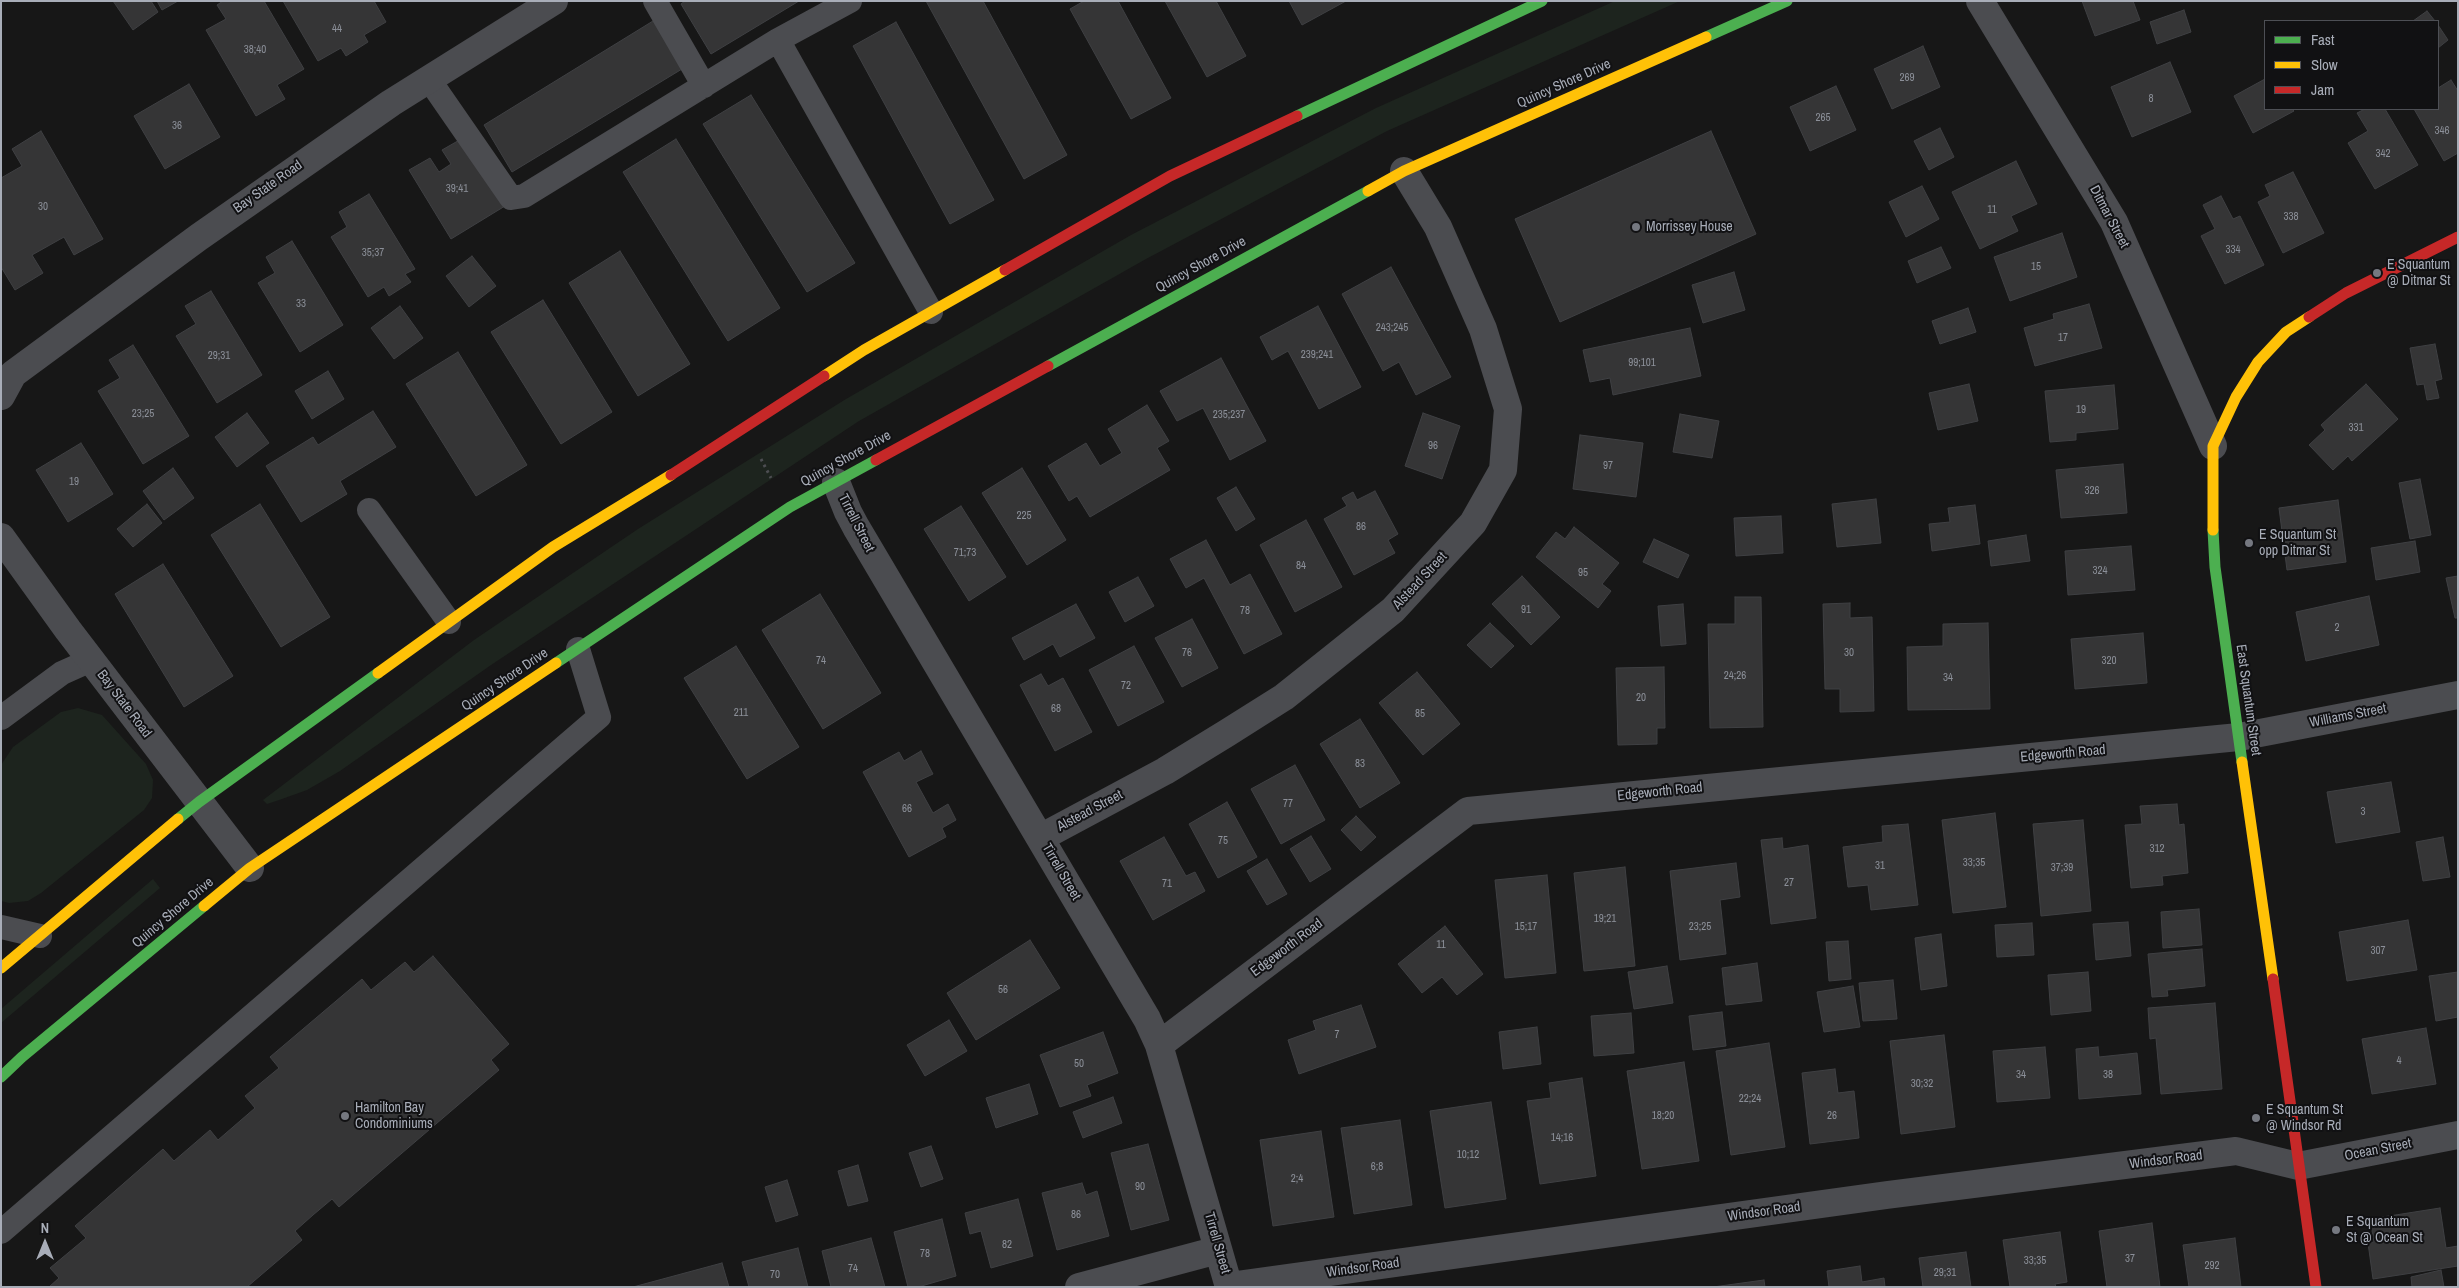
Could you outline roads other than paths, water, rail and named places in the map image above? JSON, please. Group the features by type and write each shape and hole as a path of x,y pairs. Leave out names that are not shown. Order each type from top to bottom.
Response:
{"main road":[{"path":"1,968 199,802 553,547 709,452 864,350 1170,176 1542,1"},
{"name":"Quincy Shore Drive","path":"1,1078 22,1058 250,868 790,507 1404,171 1787,1"},
{"name":"East Squantum Street","path":"2316,1287 2215,567 2212,516 2213,446 2240,390 2258,362 2286,332 2346,293 2458,237"}],"street":[{"name":"Bay State Road","path":"1,396 13,374 292,170 428,78 554,1"},
{"name":"Ditmar Street","path":"1980,1 2114,222 2213,446"},
{"name":"Alstead Street","path":"1040,838 1165,771 1227,733 1284,697 1356,640 1393,610 1473,523 1503,470 1508,409 1483,329 1438,226 1404,171"},
{"name":"Tirrell Street","path":"836,482 848,512 1147,1019 1159,1045 1229,1287"},
{"name":"Bay State Road","path":"1,537 91,660 250,868"},
{"name":"Williams Street","path":"2239,737 2458,695"},
{"name":"Edgeworth Road","path":"1159,1045 1468,811 2239,737"},
{"name":"Ocean Street","path":"2298,1166 2458,1135"},
{"name":"Windsor Road","path":"1229,1287 1887,1195 2236,1151 2298,1166"},
{"path":"1079,1287 1218,1250"}],"lane":[{"path":"655,1 704,86"},
{"path":"428,78 512,198 524,196 778,40 850,1"},
{"path":"778,40 931,312"},
{"path":"369,510 449,622"},
{"path":"1,1232 600,717 578,649"},
{"path":"1,718 62,673 91,660"},
{"path":"1,927 40,936"}],"place":[{"name":"Morrissey House","path":"1636,227"},
{"name":"E Squantum @ Ditmar St","path":"2377,273"},
{"name":"E Squantum St opp Ditmar St","path":"2249,543"},
{"name":"Hamilton Bay Condominiums","path":"345,1116"},
{"name":"E Squantum St @ Windsor Rd","path":"2256,1118"},
{"name":"E Squantum St @ Ocean St","path":"2336,1230"}]}
